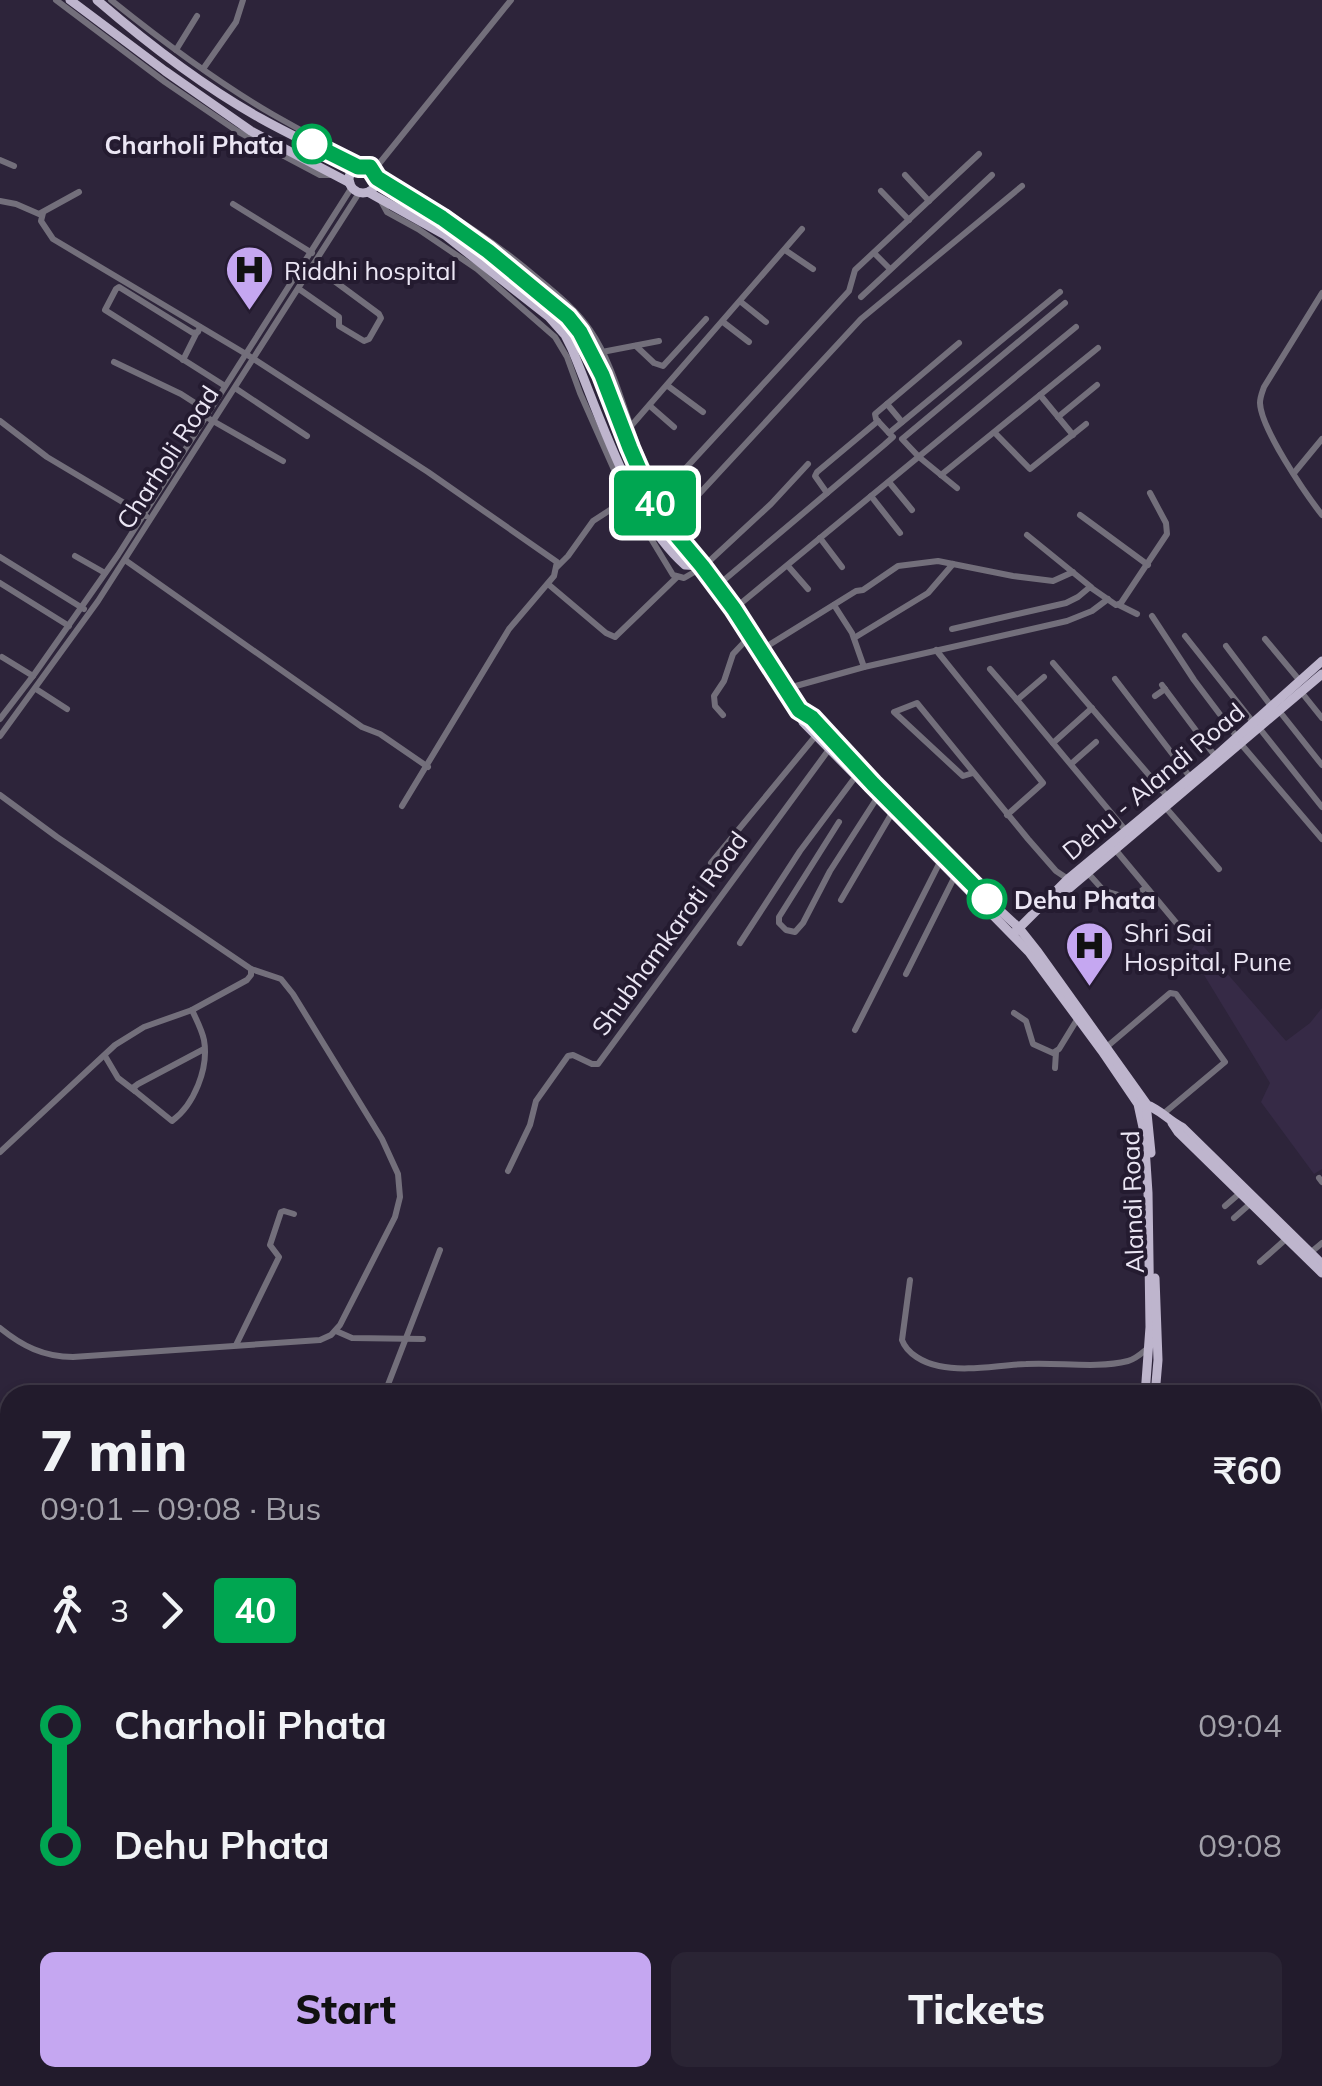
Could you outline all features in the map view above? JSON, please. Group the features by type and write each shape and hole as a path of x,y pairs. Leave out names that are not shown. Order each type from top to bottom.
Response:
{"main road":[{"path":"70,0 251,131 445,235 549,317 565,335 607,444 658,536 684,565 703,566"},
{"path":"97,0 156,47 262,120 375,172 488,251 568,317 602,375 649,492 671,529 734,609 803,722 818,732 1018,934 1078,1018 1105,1048"},
{"path":"357,189 351,174 358,167"},
{"path":"357,189 375,186 375,172"},
{"name":"Dehu - Alandi Road","path":"1276,709 1322,660"},
{"name":"Dehu - Alandi Road","path":"1018,934 1068,879 1129,834 1322,674"},
{"name":"Dehu - Alandi Road","path":"1192,781 1215,756 1239,741"},
{"name":"Dehu - Alandi Road","path":"1018,934 1113,846"},
{"name":"Alandi Road","path":"1018,934 1105,1048 1142,1104 1150,1198 1154,1385"},
{"name":"Alandi Road","path":"1105,1048 1126,1087 1142,1104"},
{"path":"1142,1104 1163,1114 1290,1239 1322,1264"},
{"path":"1308,1255 1322,1273"},
{"name":"Alandi Road","path":"1147,1385 1153,1360 1149,1347 1153,1323"}],"street":[{"path":"56,0 237,131 320,175 333,174"},
{"path":"111,0 203,70 263,109 474,228 508,252 578,314 602,352 662,495 684,532 684,545"},
{"path":"203,70 236,22 243,0"},
{"path":"375,172 511,0"},
{"path":"176,50 197,16"},
{"path":"662,495 850,291 855,270 979,154"},
{"path":"0,160 14,166"},
{"path":"862,296 992,174"},
{"path":"905,175 929,201"},
{"path":"676,519 861,320 1022,186"},
{"name":"Charholi Road","path":"0,719 214,422 312,253 357,189"},
{"path":"881,191 909,220"},
{"path":"0,200 42,214 79,192"},
{"path":"233,204 312,253"},
{"path":"42,214 40,221 53,239 198,330"},
{"name":"Charholi Road","path":"0,736 125,560 207,414 299,289 332,228"},
{"path":"631,426 802,230"},
{"path":"785,250 813,270"},
{"path":"874,253 890,269"},
{"path":"299,289 339,317 339,326 364,341 375,329 379,314 314,266"},
{"path":"880,279 892,292"},
{"path":"226,386 106,313 119,287 250,357 460,494 554,559 558,567"},
{"path":"890,433 1060,292"},
{"path":"1320,509 1270,431 1260,398 1322,293"},
{"path":"740,302 766,322"},
{"path":"957,488 902,439 1065,304"},
{"path":"636,346 654,364 663,366 706,319"},
{"path":"723,322 749,342"},
{"path":"734,609 1076,327"},
{"path":"183,360 198,330"},
{"path":"602,352 660,341"},
{"path":"716,586 893,437 874,416 959,343"},
{"path":"941,475 1098,348"},
{"path":"114,362 181,394 214,422 283,461"},
{"path":"1058,416 1097,385"},
{"path":"667,386 702,412"},
{"path":"235,388 307,436"},
{"path":"1040,395 1073,435"},
{"path":"887,404 902,422"},
{"path":"650,406 674,427"},
{"path":"0,420 47,457 147,517"},
{"path":"828,493 815,476 817,472 878,421"},
{"path":"995,432 1030,469 1086,424"},
{"path":"1294,473 1322,439"},
{"path":"607,444 627,499 677,577"},
{"path":"548,584 606,634 615,637 677,577 688,576 703,566 808,464"},
{"path":"888,482 912,510"},
{"path":"1118,604 1168,531 1150,493"},
{"path":"871,496 900,533"},
{"path":"402,806 509,629 548,584 592,521 627,499"},
{"path":"1080,515 1148,565"},
{"path":"1026,535 1108,599 1138,614"},
{"path":"820,538 842,567"},
{"path":"74,556 106,573"},
{"path":"0,558 90,613"},
{"path":"125,560 362,727 380,734 428,767"},
{"path":"761,650 898,566 938,561 1053,581 1073,572"},
{"path":"854,638 928,593 953,564"},
{"path":"788,566 808,589"},
{"path":"0,583 68,626"},
{"path":"952,629 1066,602 1092,587"},
{"path":"785,688 1067,621 1092,611 1108,599"},
{"path":"834,605 854,638 864,667"},
{"path":"1152,616 1239,741 1322,839"},
{"path":"724,715 714,696 724,681 732,654 751,635"},
{"path":"1186,636 1322,807"},
{"path":"1265,639 1300,680"},
{"path":"1226,646 1322,765"},
{"path":"936,650 1043,783 1007,814"},
{"path":"2,657 33,676"},
{"path":"1053,664 1219,869"},
{"path":"990,669 1129,834"},
{"path":"1016,700 1044,677"},
{"path":"1115,679 1192,781"},
{"path":"1155,696 1164,687 1215,756"},
{"path":"36,689 67,709"},
{"path":"1302,693 1322,718"},
{"path":"1,700 10,706"},
{"path":"974,772 963,776 894,712 918,704 974,772 1007,814 1068,879"},
{"path":"1053,743 1092,708"},
{"path":"711,864 818,732"},
{"path":"1071,764 1096,742"},
{"name":"Shubhamkaroti Road","path":"508,1170 530,1126 536,1101 553,1074 568,1056 598,1064 831,746"},
{"path":"740,943 800,851 858,774"},
{"path":"0,796 250,968 278,978 293,994 382,1139 398,1174 400,1197 344,1320 331,1336 320,1340 59,1357 34,1350 0,1328"},
{"path":"840,822 781,912 779,923 786,930 795,932 803,923 830,871 879,796"},
{"path":"842,900 894,811"},
{"path":"1113,846 1183,932"},
{"path":"854,1030 942,858"},
{"path":"906,974 956,872"},
{"path":"1087,872 1112,895 1132,899 1146,887"},
{"path":"0,1152 115,1045 144,1026 192,1010 249,978 250,968"},
{"path":"1105,1048 1170,993 1176,994 1225,1062 1163,1114"},
{"path":"105,1056 118,1078 175,1120 200,1075 203,1037 192,1010"},
{"path":"1014,1013 1026,1021 1034,1044 1056,1052"},
{"path":"1055,1068 1056,1052 1078,1018"},
{"path":"135,1091 138,1084 204,1049"},
{"path":"1225,1206 1250,1199"},
{"path":"1234,1218 1250,1199"},
{"path":"236,1345 279,1257 270,1245 281,1212 294,1214"},
{"path":"1260,1262 1290,1239"},
{"path":"1308,1255 1322,1243"},
{"path":"388,1385 440,1250"},
{"path":"910,1280 903,1346 940,1366 1125,1361 1149,1347"},
{"path":"336,1330 352,1338 423,1339"}],"shaded area":[{"path":"1198,940 1286,1041 1322,1008 1322,1169 1314,1174 1261,1102 1270,1083 1190,952"}],"bus line":[{"name":"40","path":"312,144 358,167 370,167 377,178 488,251 568,317 602,375 649,492 671,529 734,609 799,710 812,718 987,899"}],"place":[{"name":"Charholi Phata","path":"312,144"},
{"name":"Riddhi hospital","path":"249,312"},
{"name":"Dehu Phata","path":"987,899"},
{"name":"Shri Sai Hospital, Pune","path":"1089,988"}]}
